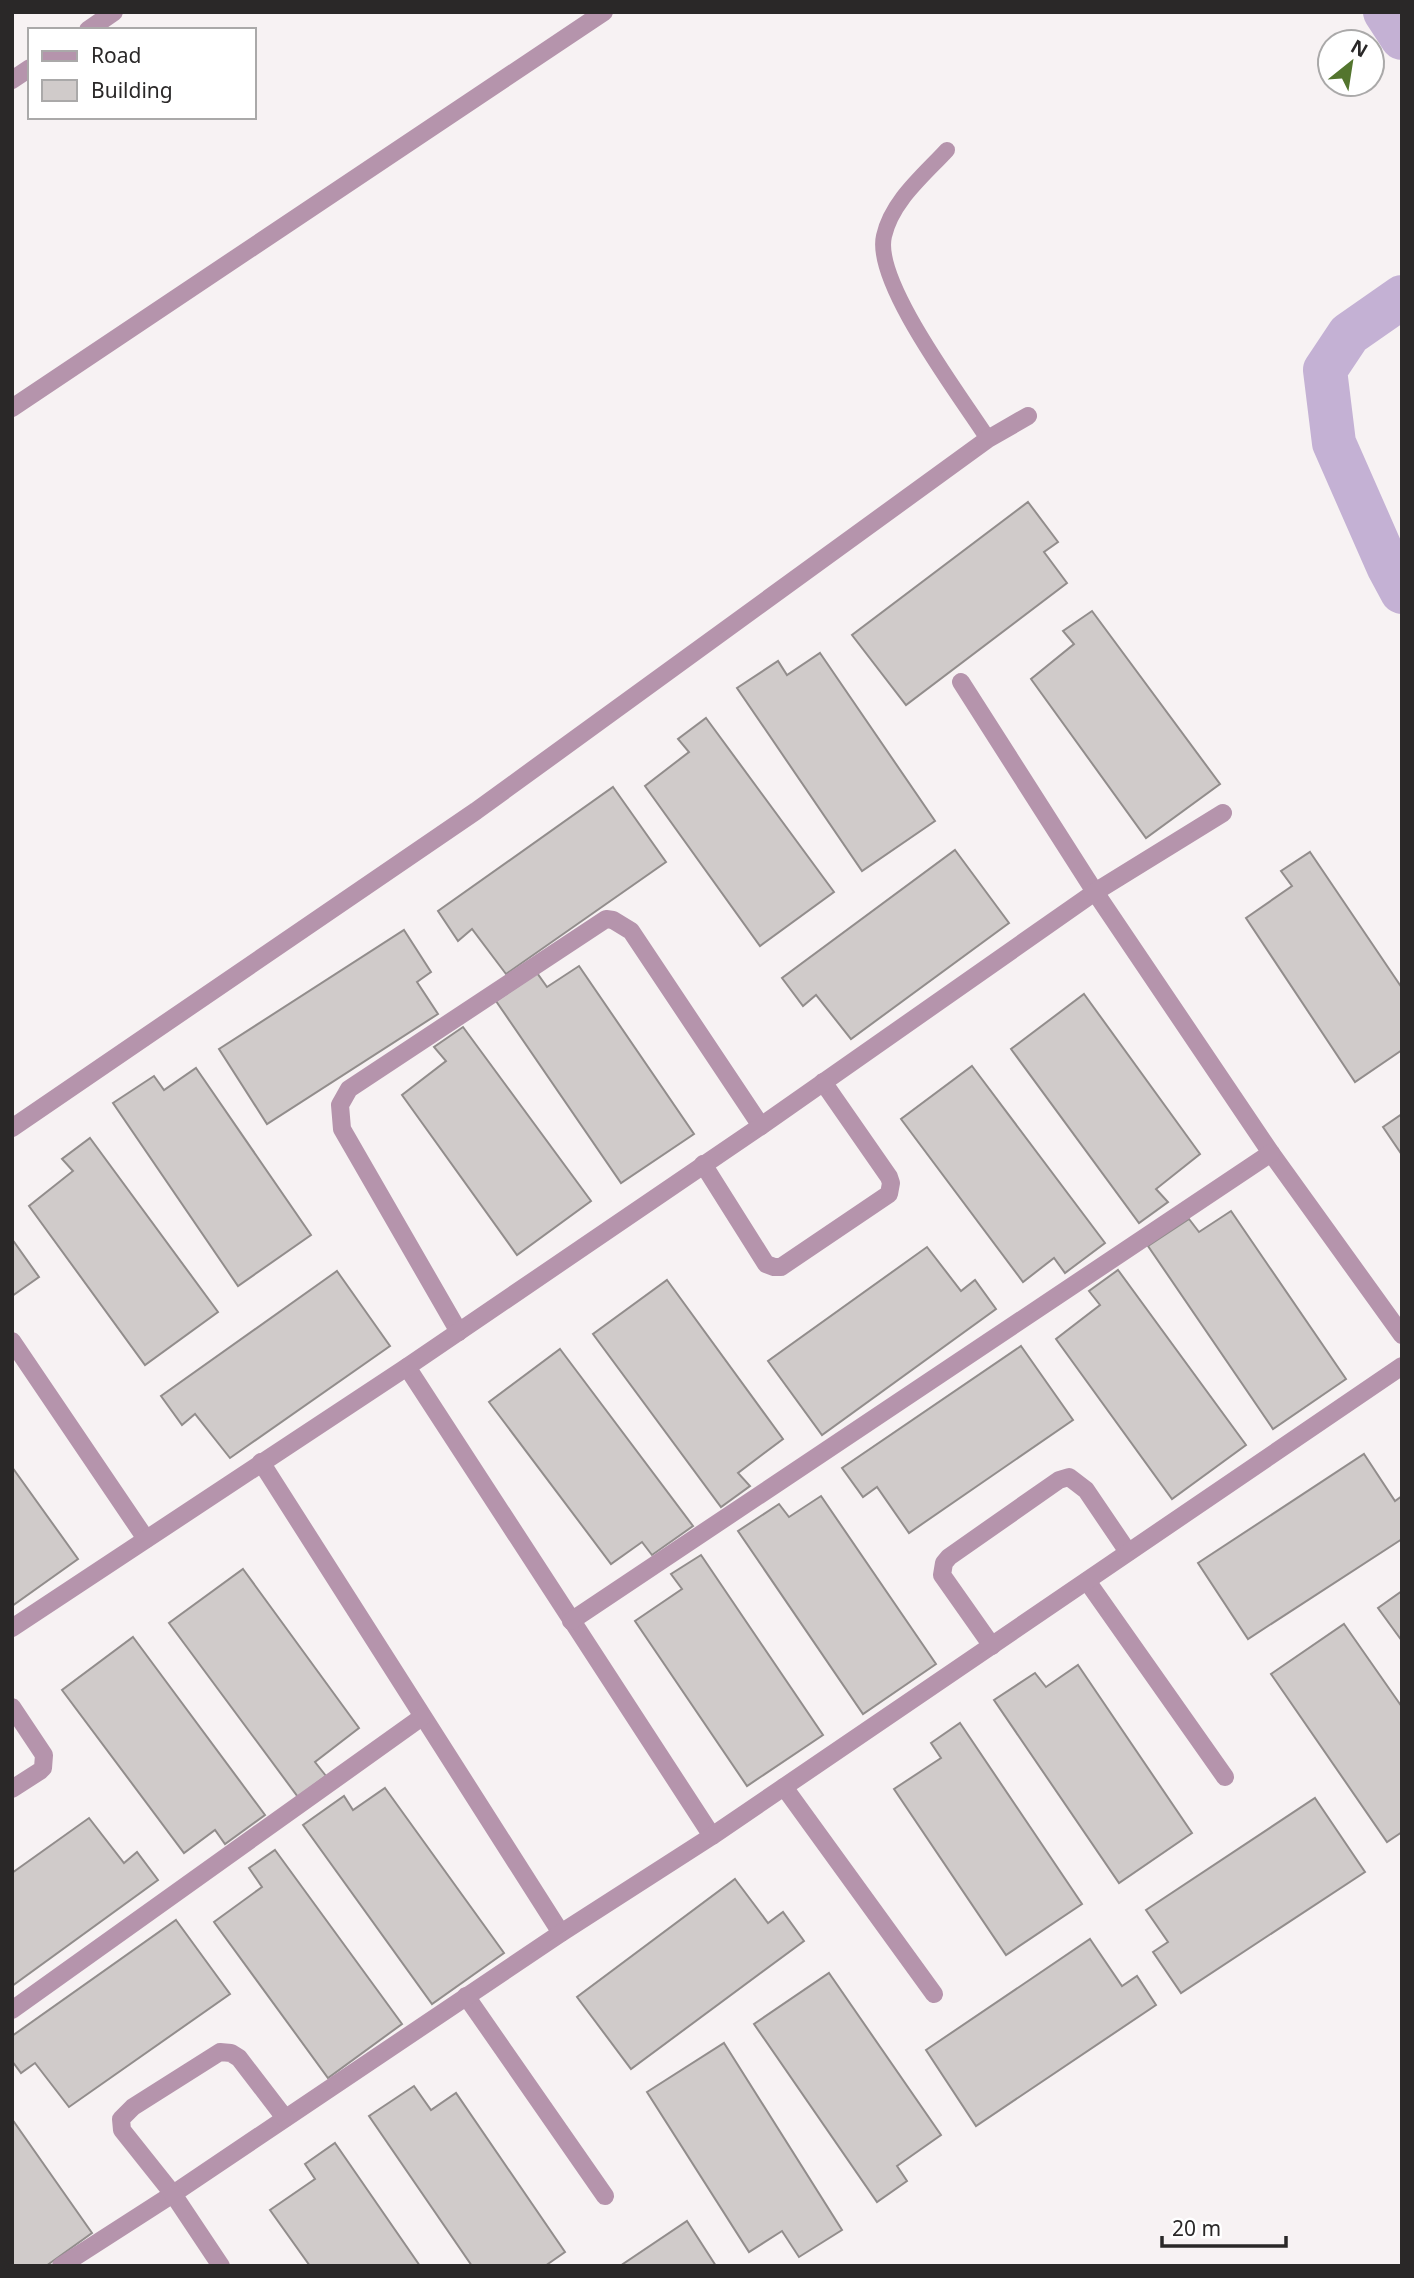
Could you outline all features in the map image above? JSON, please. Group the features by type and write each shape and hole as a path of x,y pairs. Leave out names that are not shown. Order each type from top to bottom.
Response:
{"street":[{"path":"91,28 114,12"},
{"path":"12,408 604,12"},
{"path":"12,80 28,69"},
{"path":"12,1128 476,811 988,439 1028,416"},
{"path":"961,682 1095,892 1272,1153 1402,1335"},
{"path":"12,1628 407,1367 761,1126 1095,892 1223,813"},
{"path":"458,1332 342,1129 340,1105 349,1089 606,919 613,920 631,931 761,1126"},
{"path":"703,1164 765,1264 774,1268 780,1267 889,1194 889,1177 823,1082"},
{"path":"572,1621 1272,1153"},
{"path":"12,1340 146,1539"},
{"path":"61,2266 173,2194 561,1933 712,1836 1402,1366"},
{"path":"407,1367 712,1836"},
{"path":"261,1462 561,1933"},
{"path":"992,1646 942,1575 944,1563 1059,1480 1069,1477 1086,1490 1128,1552"},
{"path":"1087,1581 1225,1777"},
{"path":"12,1707 44,1755 40,1772 12,1789"},
{"path":"12,2010 422,1717"},
{"path":"784,1787 934,1994"},
{"path":"466,1996 604,2196"},
{"path":"221,2266 173,2194 122,2130 121,2119 133,2107 220,2052 231,2053 239,2058 285,2118"}],"lane":[{"path":"947,150 897,204 883,237 882,253 896,293 911,320 988,439"}],"building":[{"path":"1028,502 1058,542 1044,552 1067,583 906,705 852,635"},
{"path":"1092,611 1220,784 1146,838 1031,679 1074,644 1063,631"},
{"path":"820,653 935,821 862,871 737,688 778,661 787,675"},
{"path":"706,718 834,892 760,946 645,786 689,752 678,739"},
{"path":"613,787 666,862 506,974 472,929 458,941 438,911"},
{"path":"955,850 1009,923 851,1039 816,995 803,1006 782,978"},
{"path":"1310,852 1402,988 1402,1050 1355,1082 1246,918 1292,886 1281,871"},
{"path":"404,930 431,972 417,982 438,1014 267,1124 219,1049"},
{"path":"579,966 694,1134 621,1183 496,1001 537,973 547,987"},
{"path":"1084,994 1200,1154 1156,1189 1168,1202 1139,1223 1011,1049"},
{"path":"463,1027 591,1201 517,1255 402,1095 446,1061 434,1047"},
{"path":"972,1066 1105,1243 1065,1273 1054,1258 1023,1282 901,1119"},
{"path":"196,1068 311,1235 238,1286 113,1103 154,1076 164,1090"},
{"path":"1402,1114 1402,1155 1383,1127"},
{"path":"90,1138 218,1312 145,1365 29,1206 73,1171 62,1159"},
{"path":"1231,1211 1346,1379 1273,1429 1148,1246 1189,1219 1199,1232"},
{"path":"12,1239 39,1277 12,1296"},
{"path":"927,1247 961,1291 975,1280 996,1309 822,1435 768,1361"},
{"path":"1118,1270 1246,1445 1172,1499 1056,1339 1100,1305 1089,1291"},
{"path":"337,1271 390,1346 230,1458 195,1414 182,1425 161,1396"},
{"path":"667,1280 783,1439 738,1473 750,1486 721,1507 593,1334"},
{"path":"1021,1346 1073,1420 909,1533 877,1487 863,1497 842,1468"},
{"path":"560,1349 693,1526 652,1555 642,1542 611,1564 489,1402"},
{"path":"1364,1454 1395,1501 1402,1496 1402,1539 1248,1639 1198,1563"},
{"path":"12,1467 78,1559 12,1606"},
{"path":"821,1496 936,1664 863,1714 738,1531 779,1504 789,1517"},
{"path":"701,1555 823,1735 747,1786 635,1621 682,1589 671,1574"},
{"path":"243,1569 359,1728 315,1762 326,1776 298,1797 169,1623"},
{"path":"1402,1591 1402,1641 1378,1608"},
{"path":"1344,1624 1402,1707 1402,1832 1387,1842 1271,1674"},
{"path":"133,1637 265,1815 225,1844 215,1830 184,1853 62,1690"},
{"path":"1078,1665 1192,1833 1119,1883 994,1700 1035,1673 1046,1687"},
{"path":"960,1723 1082,1904 1006,1955 894,1789 941,1758 931,1743"},
{"path":"385,1788 504,1953 432,2004 303,1825 344,1796 353,1810"},
{"path":"1315,1798 1365,1872 1181,1993 1153,1952 1168,1942 1146,1910"},
{"path":"89,1818 124,1863 137,1852 158,1880 12,1986 12,1873"},
{"path":"275,1850 402,2024 328,2078 214,1922 262,1887 249,1868"},
{"path":"735,1879 768,1923 783,1912 804,1941 631,2069 577,1997"},
{"path":"176,1920 230,1994 69,2107 35,2063 21,2073 12,2061 12,2036"},
{"path":"1090,1939 1122,1986 1137,1976 1156,2005 976,2126 926,2050"},
{"path":"829,1973 941,2135 897,2166 907,2181 877,2202 754,2024"},
{"path":"724,2043 842,2230 799,2257 782,2231 749,2252 647,2092"},
{"path":"414,2086 431,2110 456,2093 565,2252 545,2266 472,2266 369,2116"},
{"path":"12,2119 92,2233 46,2266 12,2266"},
{"path":"335,2143 420,2266 310,2266 270,2210 315,2179 305,2164"},
{"path":"687,2221 716,2266 620,2266"}],"waterway":[{"path":"1385,12 1402,38"},
{"path":"1402,297 1349,334 1325,370 1334,443 1402,592"}]}
